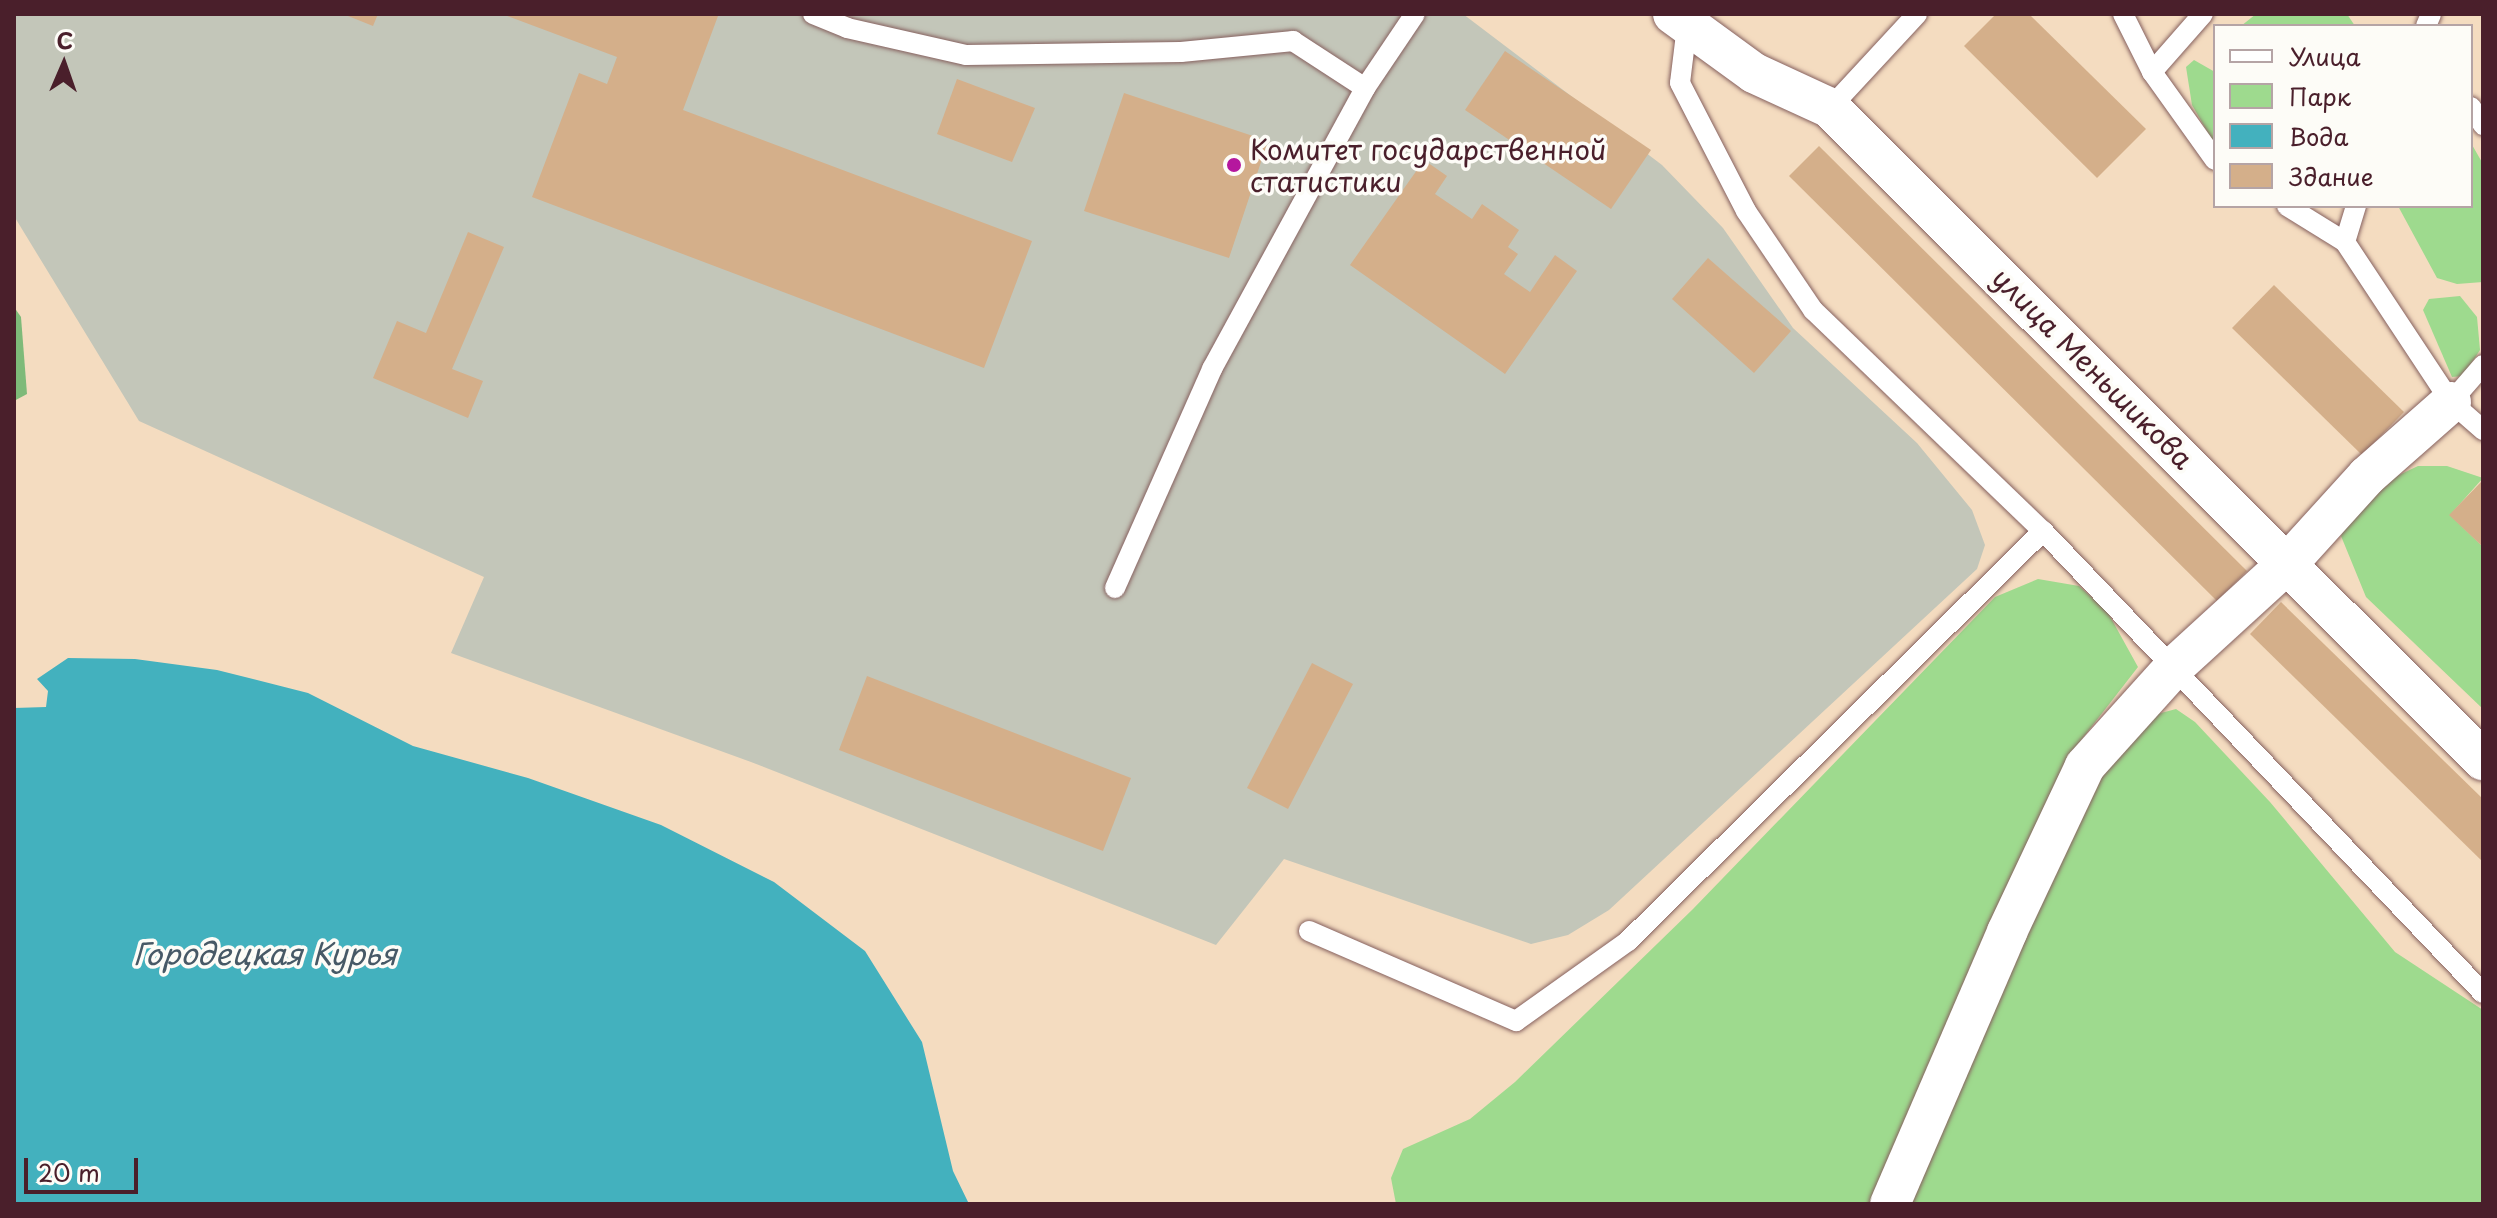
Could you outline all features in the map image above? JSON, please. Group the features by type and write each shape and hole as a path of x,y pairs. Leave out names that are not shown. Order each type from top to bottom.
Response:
{"street":[{"name":"улица Меньшикова","path":"1680,20 1754,73 1830,108 2289,562 2483,760"},
{"path":"1890,1204 2007,932 2085,766 2174,667 2289,562 2367,476 2451,402"}],"lane":[{"path":"813,14 847,28 966,55 1181,52 1293,41 1365,88"},
{"path":"1115,588 1212,369 1365,88 1415,14"},
{"path":"1830,108 1917,14"},
{"path":"2123,14 2152,72 2213,157"},
{"path":"2152,72 2203,14"},
{"path":"1680,20 1680,83 1746,211 1813,310 2043,531 2483,993"},
{"path":"2290,208 2345,242 2451,402 2483,430"},
{"path":"2345,242 2355,208"},
{"path":"2451,402 2483,365"},
{"path":"1309,931 1516,1021 1628,941 2043,531"}],"shaded area":[{"path":"14,14 1463,14 1662,165 1723,228 1793,328 1917,443 1972,510 1985,545 1977,569 1609,910 1568,935 1531,944 1284,859 1216,945 751,762 451,653 484,577 139,421 14,216"}],"green space":[{"path":"2256,14 2347,14 2354,24 2244,24"},
{"path":"2194,60 2213,71 2213,142 2192,105 2186,67"},
{"path":"2473,146 2483,164 2483,282 2457,284 2437,278 2399,208 2473,208"},
{"path":"2460,296 2477,317 2480,350 2463,376 2452,377 2423,310 2429,299"},
{"path":"14,307 21,317 27,394 14,401"},
{"path":"2418,466 2447,466 2483,478 2450,515 2483,547 2483,709 2366,597 2341,536 2347,522 2397,476"},
{"path":"2038,579 2079,586 2107,611 2138,667 2075,748 1874,1204 1396,1204 1391,1178 1403,1149 1470,1119 1515,1082 1693,909 1995,597"},
{"path":"2176,709 2195,722 2270,802 2395,952 2483,1010 2483,1204 1907,1204 2070,835 2107,767 2150,716"}],"water":[{"name":"Городецкая Курья","path":"68,658 135,659 217,670 308,693 413,746 528,778 661,825 774,882 865,951 922,1042 953,1171 969,1204 14,1204 14,708 46,707 48,691 37,679"}],"building":[{"path":"343,14 378,14 373,26"},
{"path":"502,14 718,16 683,110 1032,241 984,368 532,197 579,73 607,84 617,57"},
{"path":"1996,14 2029,14 2146,129 2097,178 1964,46"},
{"path":"1505,51 1651,150 1611,209 1465,110"},
{"path":"957,79 1035,108 1012,162 937,134"},
{"path":"1124,93 1268,141 1229,258 1084,211"},
{"path":"1819,146 2247,571 2217,601 1789,176"},
{"path":"1424,160 1447,176 1435,194 1472,219 1482,204 1519,230 1508,247 1518,254 1504,274 1530,292 1555,255 1577,271 1505,374 1350,265"},
{"path":"468,232 504,247 452,369 483,381 468,418 373,378 397,321 426,333"},
{"path":"1708,258 1791,331 1754,373 1672,299"},
{"path":"2274,285 2404,412 2362,455 2232,328"},
{"path":"2483,480 2483,547 2449,515"},
{"path":"2281,602 2483,799 2483,862 2250,634"},
{"path":"1312,663 1353,684 1288,809 1247,788"},
{"path":"867,676 1131,778 1103,851 839,750"}],"place":[{"name":"Комитет государственной статистики","path":"1234,165"}]}
